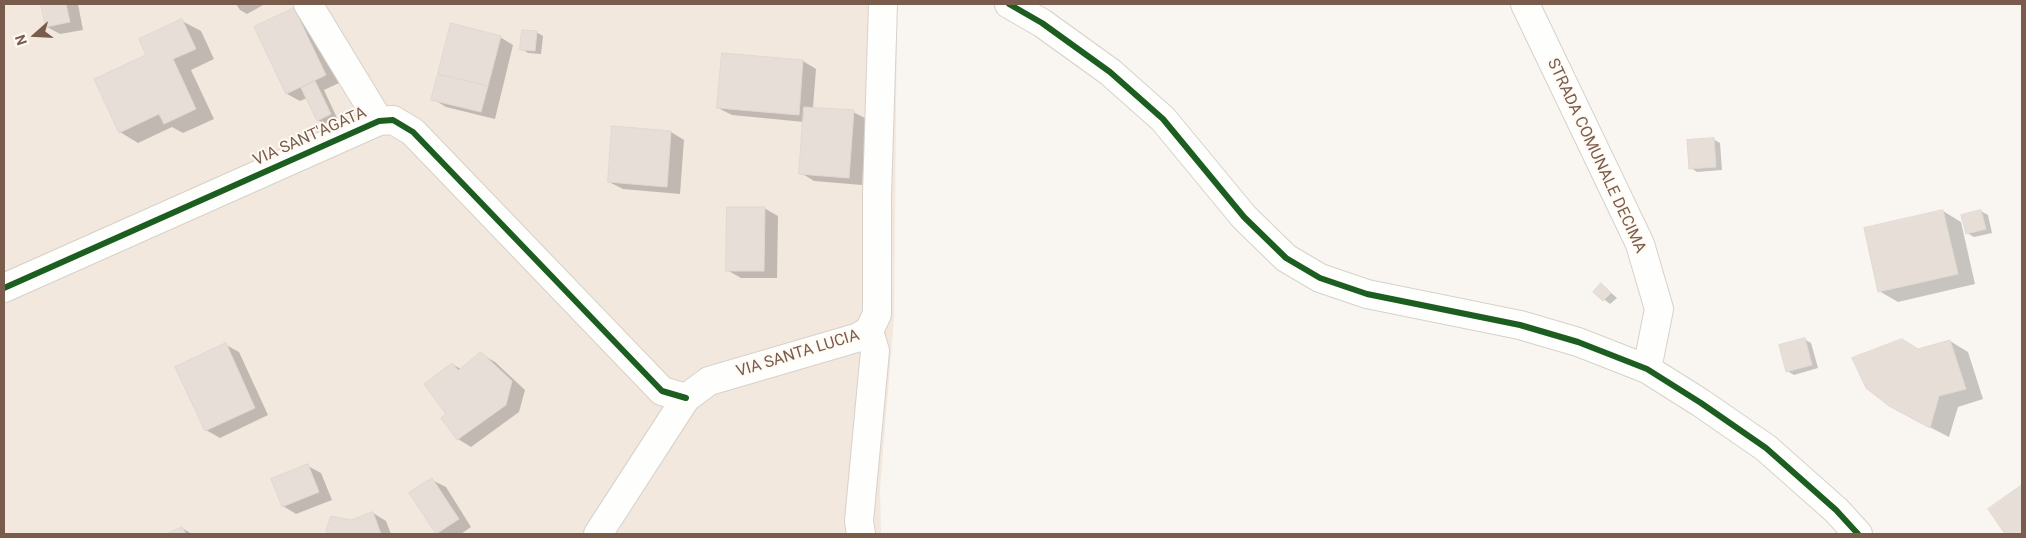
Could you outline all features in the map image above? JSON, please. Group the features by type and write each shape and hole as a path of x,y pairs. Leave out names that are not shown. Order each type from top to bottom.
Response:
{"street":[{"path":"308,4 379,121"},
{"name":"VIA SANTA LUCIA","path":"598,534 686,398 709,381 856,338 869,331 877,314 877,195 883,4"},
{"path":"1008,4 1042,23 1116,78 1163,120 1244,217 1286,258 1320,278 1367,294 1520,325 1578,342 1647,369 1701,403 1766,448 1836,510 1858,534"},
{"name":"STRADA COMUNALE DECIMA","path":"1525,4 1640,244 1659,309 1647,369"},
{"name":"VIA SANT'AGATA","path":"4,288 379,121 393,120 413,132 662,391 686,398"},
{"path":"861,534 859,521 875,351 869,331"}],"shaded area":[{"path":"4,4 897,4 894,318 880,489 881,534 4,534"}],"building":[{"path":"41,4 66,4 70,22 46,27"},
{"path":"294,8 326,75 286,94 254,27"},
{"path":"182,19 196,49 173,59 196,109 164,124 159,114 119,133 94,79 146,55 139,39"},
{"path":"451,23 501,36 488,86 438,74"},
{"path":"522,30 537,31 535,51 520,50"},
{"path":"722,53 803,60 799,115 717,108"},
{"path":"438,74 488,86 481,112 431,100"},
{"path":"315,81 331,114 317,121 301,88"},
{"path":"804,107 854,110 849,178 799,174"},
{"path":"612,126 671,131 667,187 608,182"},
{"path":"1714,138 1716,167 1689,169 1687,140"},
{"path":"727,207 765,207 764,271 726,271"},
{"path":"1943,210 1958,274 1878,292 1864,228"},
{"path":"1981,210 1986,229 1966,234 1961,215"},
{"path":"1601,283 1611,293 1603,301 1593,292"},
{"path":"1805,338 1812,365 1786,372 1779,345"},
{"path":"1902,339 1918,349 1950,340 1966,389 1939,396 1930,428 1889,406 1866,388 1852,358"},
{"path":"226,343 255,408 205,431 175,367"},
{"path":"481,352 512,381 506,405 457,440 441,418 446,414 424,384 452,363 458,370"},
{"path":"308,464 319,492 282,507 271,479"},
{"path":"432,478 459,519 436,534 409,493"},
{"path":"2022,485 2022,534 2005,534 1988,509"},
{"path":"373,512 381,534 327,534 326,530 331,516 351,520"},
{"path":"182,527 186,534 167,534"}],"cycle path":[{"path":"1009,4 1042,23 1110,72 1163,119 1244,217 1286,258 1320,278 1367,294 1520,325 1578,342 1647,369 1701,403 1766,448 1836,510 1858,534"},
{"path":"4,288 379,121 393,120 413,132 662,391 686,398"}]}
